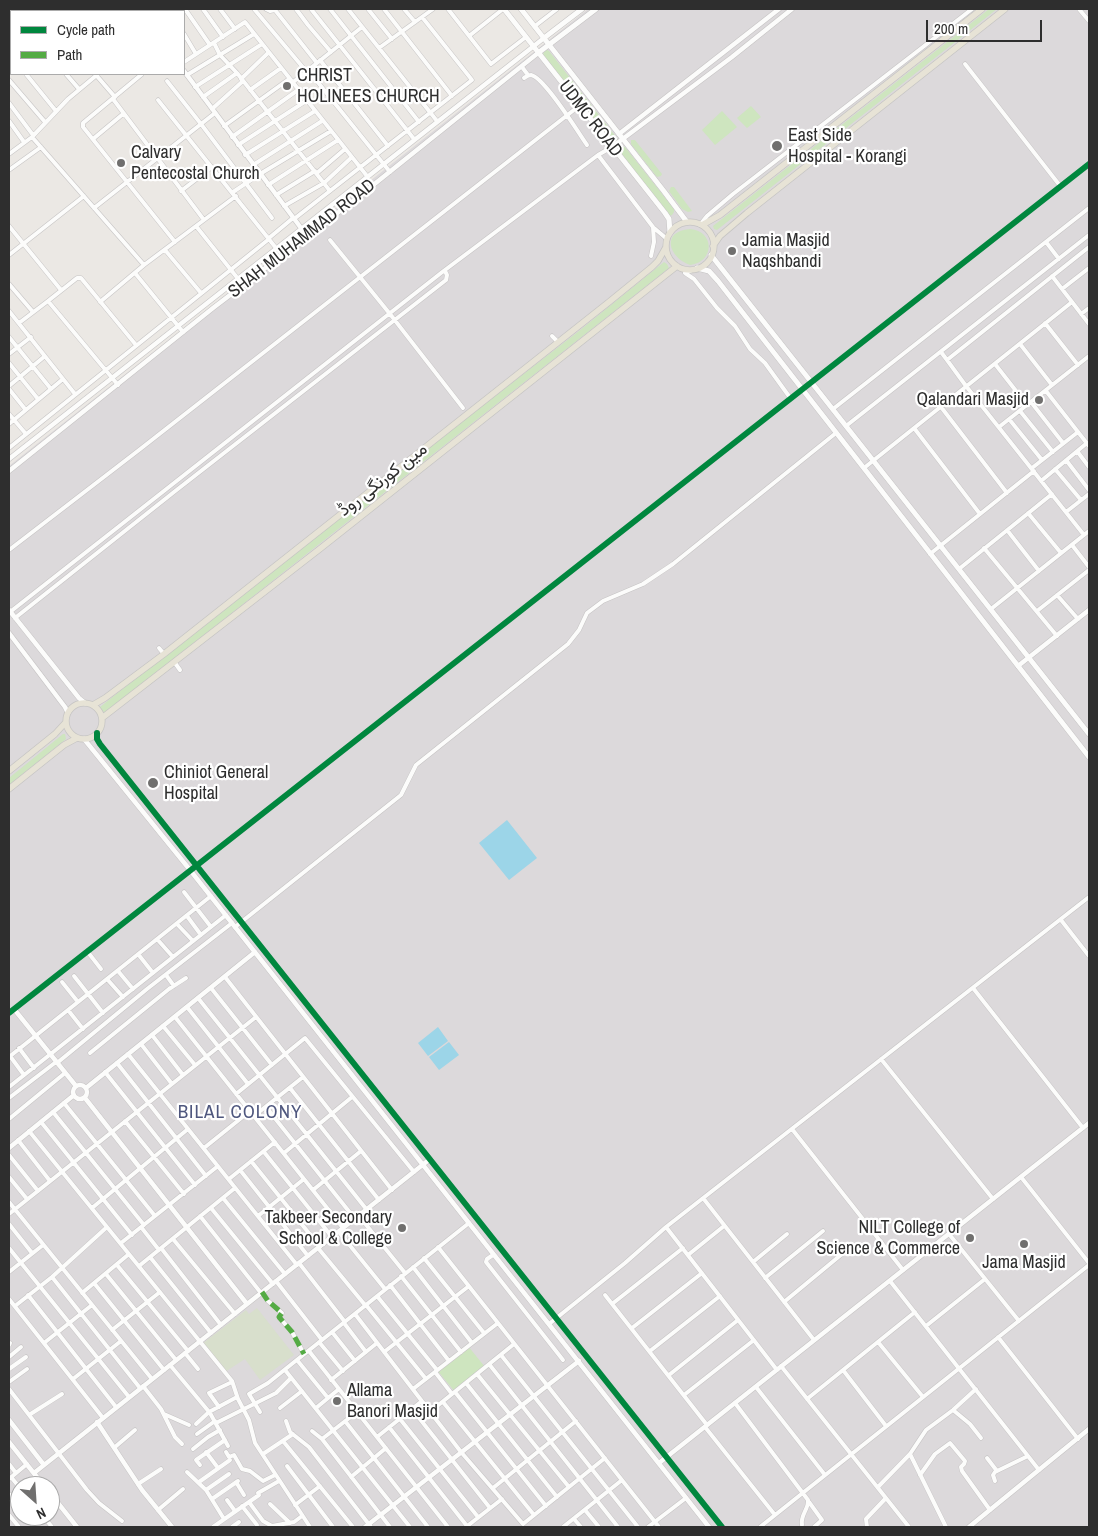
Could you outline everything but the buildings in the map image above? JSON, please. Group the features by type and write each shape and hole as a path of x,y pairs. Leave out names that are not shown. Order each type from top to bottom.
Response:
{"main road":[{"name":"UDMC ROAD","path":"503,9 665,213 670,224 670,233"},
{"name":"UDMC ROAD","path":"521,9 687,222"},
{"name":"SHAH MUHAMMAD ROAD","path":"544,38 582,9"},
{"name":"SHAH MUHAMMAD ROAD","path":"538,53 596,9"},
{"path":"701,225 720,215 982,9"},
{"path":"713,246 720,236 749,216 1005,9"},
{"path":"698,268 706,263 711,255 712,238 701,225 687,222 674,228 670,233 666,247 668,255 677,266 685,269 705,269 714,276 1089,757"},
{"name":"مین کورنگی روڈ","path":"93,705 164,654 652,267 666,247"},
{"path":"711,255 1089,734"},
{"name":"مین کورنگی روڈ","path":"102,718 175,663 677,266"},
{"path":"9,771 55,734 66,722 68,713 75,705 85,703 93,705 100,712 102,718 101,727 97,733 92,737 80,738 64,745 9,789"},
{"path":"66,722 70,732 80,738"}],"street":[{"path":"89,10 94,9"},
{"path":"185,9 330,191"},
{"path":"203,9 223,37"},
{"path":"220,9 235,29"},
{"path":"254,9 390,172"},
{"path":"266,9 270,11 275,9 388,146"},
{"path":"296,9 331,52"},
{"path":"311,9 414,139"},
{"path":"330,9 419,122"},
{"path":"348,9 437,121"},
{"path":"368,9 392,39"},
{"path":"384,9 452,96"},
{"path":"404,9 415,22"},
{"path":"379,48 433,9"},
{"path":"448,9 492,64 526,37"},
{"path":"469,36 503,9"},
{"path":"535,26 557,9"},
{"path":"619,134 779,9"},
{"path":"85,703 9,611 116,530 445,271 598,155 624,140 792,9"},
{"path":"701,225 718,206 972,9"},
{"path":"1079,9 1089,21"},
{"path":"9,448 269,238 472,80 422,17"},
{"path":"767,18 772,25"},
{"path":"185,61 245,22 367,176"},
{"path":"224,126 259,101 307,71 362,28"},
{"path":"254,34 185,73 301,228"},
{"path":"550,34 550,39 556,40"},
{"path":"185,36 196,54"},
{"name":"SHAH MUHAMMAD ROAD","path":"9,460 237,278 544,38"},
{"path":"195,87 262,44"},
{"path":"727,50 732,57"},
{"path":"94,208 202,124 268,53"},
{"name":"SHAH MUHAMMAD ROAD","path":"9,471 183,332 390,172 538,53"},
{"path":"519,57 525,59 526,77 531,75 550,90 587,145"},
{"path":"965,64 1061,187"},
{"path":"250,90 281,68"},
{"path":"203,97 237,73"},
{"path":"27,75 56,110"},
{"path":"67,75 79,89"},
{"path":"9,154 32,136 56,110 96,75"},
{"path":"98,75 123,114 204,220"},
{"path":"141,75 82,125 175,242"},
{"path":"167,81 202,124 272,218"},
{"path":"9,82 45,122"},
{"path":"232,137 298,90"},
{"path":"158,100 276,248"},
{"path":"238,145 306,101"},
{"path":"9,103 41,147 144,265"},
{"path":"9,550 579,106"},
{"path":"245,155 315,111"},
{"path":"93,138 123,114"},
{"path":"9,121 24,142"},
{"path":"253,165 322,121"},
{"path":"100,302 144,265 204,220 246,183 331,131"},
{"path":"268,185 338,140"},
{"path":"9,170 41,147"},
{"path":"276,196 316,172 345,149"},
{"path":"598,155 653,227 667,240"},
{"path":"284,206 324,183 352,157"},
{"path":"9,1013 813,383 1089,164"},
{"path":"771,166 775,172"},
{"path":"182,191 212,167"},
{"path":"347,192 354,200"},
{"path":"9,255 84,196"},
{"path":"833,409 1089,208"},
{"path":"9,226 61,290"},
{"path":"196,226 243,285"},
{"path":"651,256 654,242 653,227"},
{"path":"846,426 1089,235"},
{"path":"330,240 463,408"},
{"path":"1046,242 1059,259"},
{"path":"947,360 1089,247"},
{"path":"165,250 202,293"},
{"path":"698,268 684,273 694,279 717,308 735,326 750,349 765,363 791,399"},
{"path":"1062,289 1089,268"},
{"path":"15,618 446,280 447,275 445,271"},
{"path":"135,273 183,332"},
{"path":"1052,276 1089,324"},
{"path":"19,323 80,277 136,345"},
{"path":"9,284 33,312"},
{"path":"48,301 118,385"},
{"path":"864,468 1072,302"},
{"path":"1082,314 1089,308"},
{"path":"9,311 10,317 19,323 31,337 76,394"},
{"path":"1046,323 1078,365"},
{"path":"552,336 558,342"},
{"path":"9,354 31,337"},
{"path":"9,338 51,389"},
{"path":"1020,344 1052,385"},
{"path":"567,352 572,358"},
{"path":"941,352 1084,535"},
{"path":"25,409 9,387 45,356"},
{"path":"999,427 1089,356"},
{"path":"9,363 38,399"},
{"path":"994,364 1063,443"},
{"path":"325,365 329,371"},
{"path":"9,424 63,379"},
{"path":"1041,481 1077,451 1089,445 1046,391"},
{"path":"279,402 283,407"},
{"path":"941,407 1007,493"},
{"path":"1020,410 1053,452"},
{"path":"9,414 26,434"},
{"path":"1009,419 1042,460"},
{"path":"251,423 255,428"},
{"path":"914,428 980,514"},
{"path":"930,554 1007,493 1042,460 1078,432"},
{"path":"9,1098 166,975 234,925 242,922 401,795 416,765 568,644 579,630 588,613 603,601 620,592 638,587 673,564 836,433"},
{"path":"1077,451 1089,467"},
{"path":"1066,460 1089,492 1066,512"},
{"path":"1056,469 1081,500"},
{"path":"959,569 1052,494"},
{"path":"1028,513 1061,553"},
{"path":"116,530 120,535"},
{"path":"1007,530 1039,571"},
{"path":"991,609 1089,531"},
{"path":"1037,611 1089,568 1072,545"},
{"path":"984,548 1057,636"},
{"path":"46,584 51,590"},
{"path":"1057,595 1078,619"},
{"path":"1018,666 1089,610"},
{"path":"9,633 68,713"},
{"path":"159,648 164,654"},
{"path":"175,663 180,670"},
{"path":"97,733 97,739 100,744 722,1527"},
{"path":"80,738 211,896 469,1222 492,1255 549,1324 561,1349 563,1360"},
{"path":"184,892 211,927"},
{"path":"24,1075 9,1056 211,896"},
{"path":"549,1324 625,1264 666,1227 1089,897"},
{"path":"9,1087 226,915"},
{"path":"187,916 202,935"},
{"path":"1061,920 1089,956"},
{"path":"177,924 193,942"},
{"path":"158,939 173,957"},
{"path":"87,952 101,969"},
{"path":"86,1088 255,952"},
{"path":"138,954 153,973"},
{"path":"118,971 133,989"},
{"path":"166,975 174,986"},
{"path":"74,976 103,1013"},
{"path":"225,977 392,1190"},
{"path":"90,1054 186,978"},
{"path":"107,979 123,997"},
{"path":"62,982 78,1002"},
{"path":"211,988 272,1065"},
{"path":"973,988 1083,1128"},
{"path":"198,998 367,1210"},
{"path":"187,1007 248,1084"},
{"path":"14,1009 76,1086"},
{"path":"68,1010 83,1029"},
{"path":"175,1017 313,1190 385,1289"},
{"path":"9,1214 256,1017"},
{"path":"163,1026 195,1065"},
{"path":"152,1035 183,1075"},
{"path":"236,1094 305,1038 414,1172"},
{"path":"140,1044 172,1084"},
{"path":"20,1048 34,1068"},
{"path":"128,1054 228,1180 298,1264 366,1352"},
{"path":"881,1059 993,1199"},
{"path":"117,1063 206,1176"},
{"path":"105,1072 195,1185"},
{"path":"9,1118 66,1074"},
{"path":"254,1116 303,1077"},
{"path":"74,1096 73,1090 80,1084 86,1088 87,1094 85,1098"},
{"path":"290,1088 379,1200"},
{"path":"74,1096 78,1099 85,1098"},
{"path":"9,1148 74,1096"},
{"path":"284,1153 352,1097"},
{"path":"85,1098 247,1304"},
{"path":"64,1103 155,1216"},
{"path":"266,1107 324,1180 357,1217 461,1352"},
{"path":"204,1148 250,1111"},
{"path":"53,1112 221,1324"},
{"path":"126,1121 184,1194"},
{"path":"41,1122 132,1235"},
{"path":"659,1463 1089,1123"},
{"path":"92,1208 188,1129"},
{"path":"792,1129 903,1270"},
{"path":"30,1131 232,1382 237,1397 249,1420 254,1443 310,1527"},
{"path":"18,1140 50,1181"},
{"path":"228,1180 275,1142"},
{"path":"313,1190 361,1151"},
{"path":"264,1152 332,1237"},
{"path":"9,1154 38,1191"},
{"path":"34,1473 430,1159"},
{"path":"251,1161 426,1379"},
{"path":"121,1243 218,1166"},
{"path":"240,1170 308,1256"},
{"path":"9,1177 27,1199"},
{"path":"760,1527 1089,1264 1021,1177"},
{"path":"258,1216 304,1179"},
{"path":"139,1266 235,1188"},
{"path":"223,1198 285,1274"},
{"path":"703,1198 814,1340"},
{"path":"9,1202 152,1379"},
{"path":"211,1208 274,1282 321,1341 342,1371"},
{"path":"200,1216 261,1293 282,1314 279,1316 292,1332 304,1354"},
{"path":"260,1412 249,1394 285,1370 469,1222"},
{"path":"9,1224 32,1253"},
{"path":"688,1255 724,1226"},
{"path":"14,1306 52,1277 108,1227"},
{"path":"666,1227 754,1340 807,1399 909,1527"},
{"path":"765,1278 823,1230"},
{"path":"753,1262 787,1234"},
{"path":"949,1234 1019,1321"},
{"path":"173,1239 235,1314"},
{"path":"9,1272 43,1245"},
{"path":"438,1247 659,1527"},
{"path":"9,1248 129,1398"},
{"path":"612,1304 683,1248"},
{"path":"82,1293 130,1254"},
{"path":"784,1302 842,1254"},
{"path":"492,1255 486,1262 659,1463 709,1527"},
{"path":"150,1257 211,1332"},
{"path":"424,1258 484,1334"},
{"path":"117,1264 198,1369"},
{"path":"413,1267 472,1343"},
{"path":"106,1274 176,1360"},
{"path":"632,1328 702,1274"},
{"path":"52,1277 164,1414 175,1437 182,1444"},
{"path":"926,1326 985,1278"},
{"path":"890,1281 1039,1470"},
{"path":"94,1283 164,1370"},
{"path":"390,1285 449,1361"},
{"path":"384,1352 469,1286"},
{"path":"112,1330 160,1292"},
{"path":"605,1295 669,1375 775,1515"},
{"path":"28,1296 116,1407"},
{"path":"377,1296 546,1506"},
{"path":"650,1351 720,1296"},
{"path":"9,1299 103,1418"},
{"path":"44,1343 92,1305"},
{"path":"807,1399 915,1312"},
{"path":"354,1314 461,1452 502,1498 522,1524 605,1458"},
{"path":"669,1375 738,1320"},
{"path":"413,1389 498,1323"},
{"path":"332,1332 355,1361"},
{"path":"998,1337 1078,1439"},
{"path":"684,1395 754,1340"},
{"path":"73,1379 121,1341"},
{"path":"878,1342 923,1397"},
{"path":"331,1380 377,1343"},
{"path":"431,1411 514,1344"},
{"path":"9,1357 21,1348"},
{"path":"308,1351 447,1525 441,1527"},
{"path":"501,1355 638,1527"},
{"path":"9,1369 26,1357"},
{"path":"296,1360 328,1398"},
{"path":"490,1364 618,1527"},
{"path":"286,1421 290,1432 309,1447 368,1526 575,1364"},
{"path":"170,1365 209,1412 228,1446"},
{"path":"9,1382 27,1369"},
{"path":"285,1370 410,1527"},
{"path":"843,1370 886,1426"},
{"path":"478,1374 569,1487"},
{"path":"197,1434 216,1422 276,1393 291,1378"},
{"path":"219,1407 209,1393 232,1382"},
{"path":"466,1383 557,1497"},
{"path":"756,1387 825,1475"},
{"path":"9,1389 58,1454 98,1501 122,1521"},
{"path":"316,1408 339,1389"},
{"path":"878,1487 910,1454 926,1430 953,1410 976,1389"},
{"path":"280,1408 302,1390"},
{"path":"29,1415 62,1394"},
{"path":"196,1424 209,1412 237,1397"},
{"path":"377,1437 422,1401"},
{"path":"443,1402 534,1515"},
{"path":"735,1403 822,1520 814,1527"},
{"path":"412,1409 490,1508"},
{"path":"953,1410 970,1424 981,1438"},
{"path":"322,1439 357,1412"},
{"path":"164,1414 189,1425"},
{"path":"400,1419 478,1517"},
{"path":"9,1420 44,1465"},
{"path":"345,1421 428,1527"},
{"path":"97,1422 138,1484 172,1527"},
{"path":"493,1488 576,1422"},
{"path":"389,1428 466,1527 502,1498"},
{"path":"969,1527 1089,1429"},
{"path":"115,1447 135,1430"},
{"path":"193,1450 208,1437 220,1430"},
{"path":"312,1431 322,1439 390,1527"},
{"path":"263,1454 293,1434"},
{"path":"200,1465 196,1460 225,1440"},
{"path":"283,1440 353,1527"},
{"path":"9,1442 36,1476"},
{"path":"920,1474 935,1454 948,1444 952,1444 965,1461 961,1467 962,1471 990,1510"},
{"path":"351,1476 386,1448"},
{"path":"206,1452 218,1468"},
{"path":"226,1452 229,1457 234,1455 242,1469 250,1471 263,1481 275,1475"},
{"path":"910,1454 946,1527"},
{"path":"995,1481 992,1475 997,1470 1028,1456"},
{"path":"987,1458 997,1470"},
{"path":"199,1482 230,1460"},
{"path":"9,1464 16,1473"},
{"path":"12,1476 27,1464"},
{"path":"287,1466 333,1527"},
{"path":"138,1484 160,1469"},
{"path":"187,1472 206,1490 224,1519"},
{"path":"206,1490 229,1474"},
{"path":"563,1527 622,1480"},
{"path":"212,1499 237,1481 244,1495"},
{"path":"213,1527 259,1495 258,1493 279,1481"},
{"path":"295,1505 320,1486"},
{"path":"158,1510 183,1489"},
{"path":"648,1527 686,1498"},
{"path":"867,1527 866,1519 886,1498"},
{"path":"227,1500 235,1511"},
{"path":"249,1502 263,1521 274,1527 290,1523 302,1516"},
{"path":"802,1524 801,1519 809,1502"},
{"path":"270,1504 290,1523"},
{"path":"60,1506 77,1527"},
{"path":"242,1506 256,1525"},
{"path":"585,1510 599,1527"},
{"path":"9,1515 19,1527"},
{"path":"574,1519 580,1527"},
{"path":"232,1527 239,1522"}],"shaded area":[{"path":"588,9 1089,9 1089,1527 9,1527 9,466"}],"green space":[{"path":"989,9 997,9 717,230 714,229 713,226"},
{"path":"547,50 617,138 618,141 614,144 543,55 544,51"},
{"path":"751,106 761,117 747,128 737,118"},
{"path":"722,111 737,127 715,145 702,130"},
{"path":"631,140 635,140 662,174 661,176 657,177 631,144"},
{"path":"622,146 625,147 674,209 672,215 669,216 618,151"},
{"path":"671,187 674,187 692,211 688,212 682,209 669,191"},
{"path":"690,229 704,235 708,240 709,247 708,253 704,258 698,263 690,265 682,261 673,251 671,239 675,234"},
{"path":"664,262 669,268 105,713 100,709 100,707 298,549 579,331"},
{"path":"65,734 66,739 9,785 9,778"},
{"path":"257,1308 294,1355 260,1380 245,1359 225,1372 202,1344 246,1310 249,1314"},
{"path":"468,1346 485,1367 455,1392 437,1370"}],"water":[{"path":"507,820 537,858 509,880 479,843"},
{"path":"438,1027 448,1041 428,1056 418,1043"},
{"path":"449,1042 459,1055 439,1070 429,1057"}],"marked path":[{"path":"262,1292 268,1301 282,1313 279,1317 292,1332 304,1354"}],"cycle path":[{"path":"9,1013 1089,164"},
{"path":"97,733 97,739 100,744 722,1527"}],"place":[{"name":"CHRIST HOLINEES CHURCH","path":"287,86"},
{"name":"East Side Hospital - Korangi","path":"777,146"},
{"name":"Calvary Pentecostal Church","path":"121,163"},
{"name":"Jamia Masjid Naqshbandi","path":"732,251"},
{"name":"Qalandari Masjid","path":"1039,400"},
{"name":"Chiniot General Hospital","path":"153,783"},
{"name":"Takbeer Secondary School & College","path":"402,1228"},
{"name":"NILT College of Science & Commerce","path":"970,1238"},
{"name":"Jama Masjid","path":"1024,1244"},
{"name":"Allama Banori Masjid","path":"337,1401"}],"district":[{"name":"BILAL COLONY","path":"240,1113"}]}
